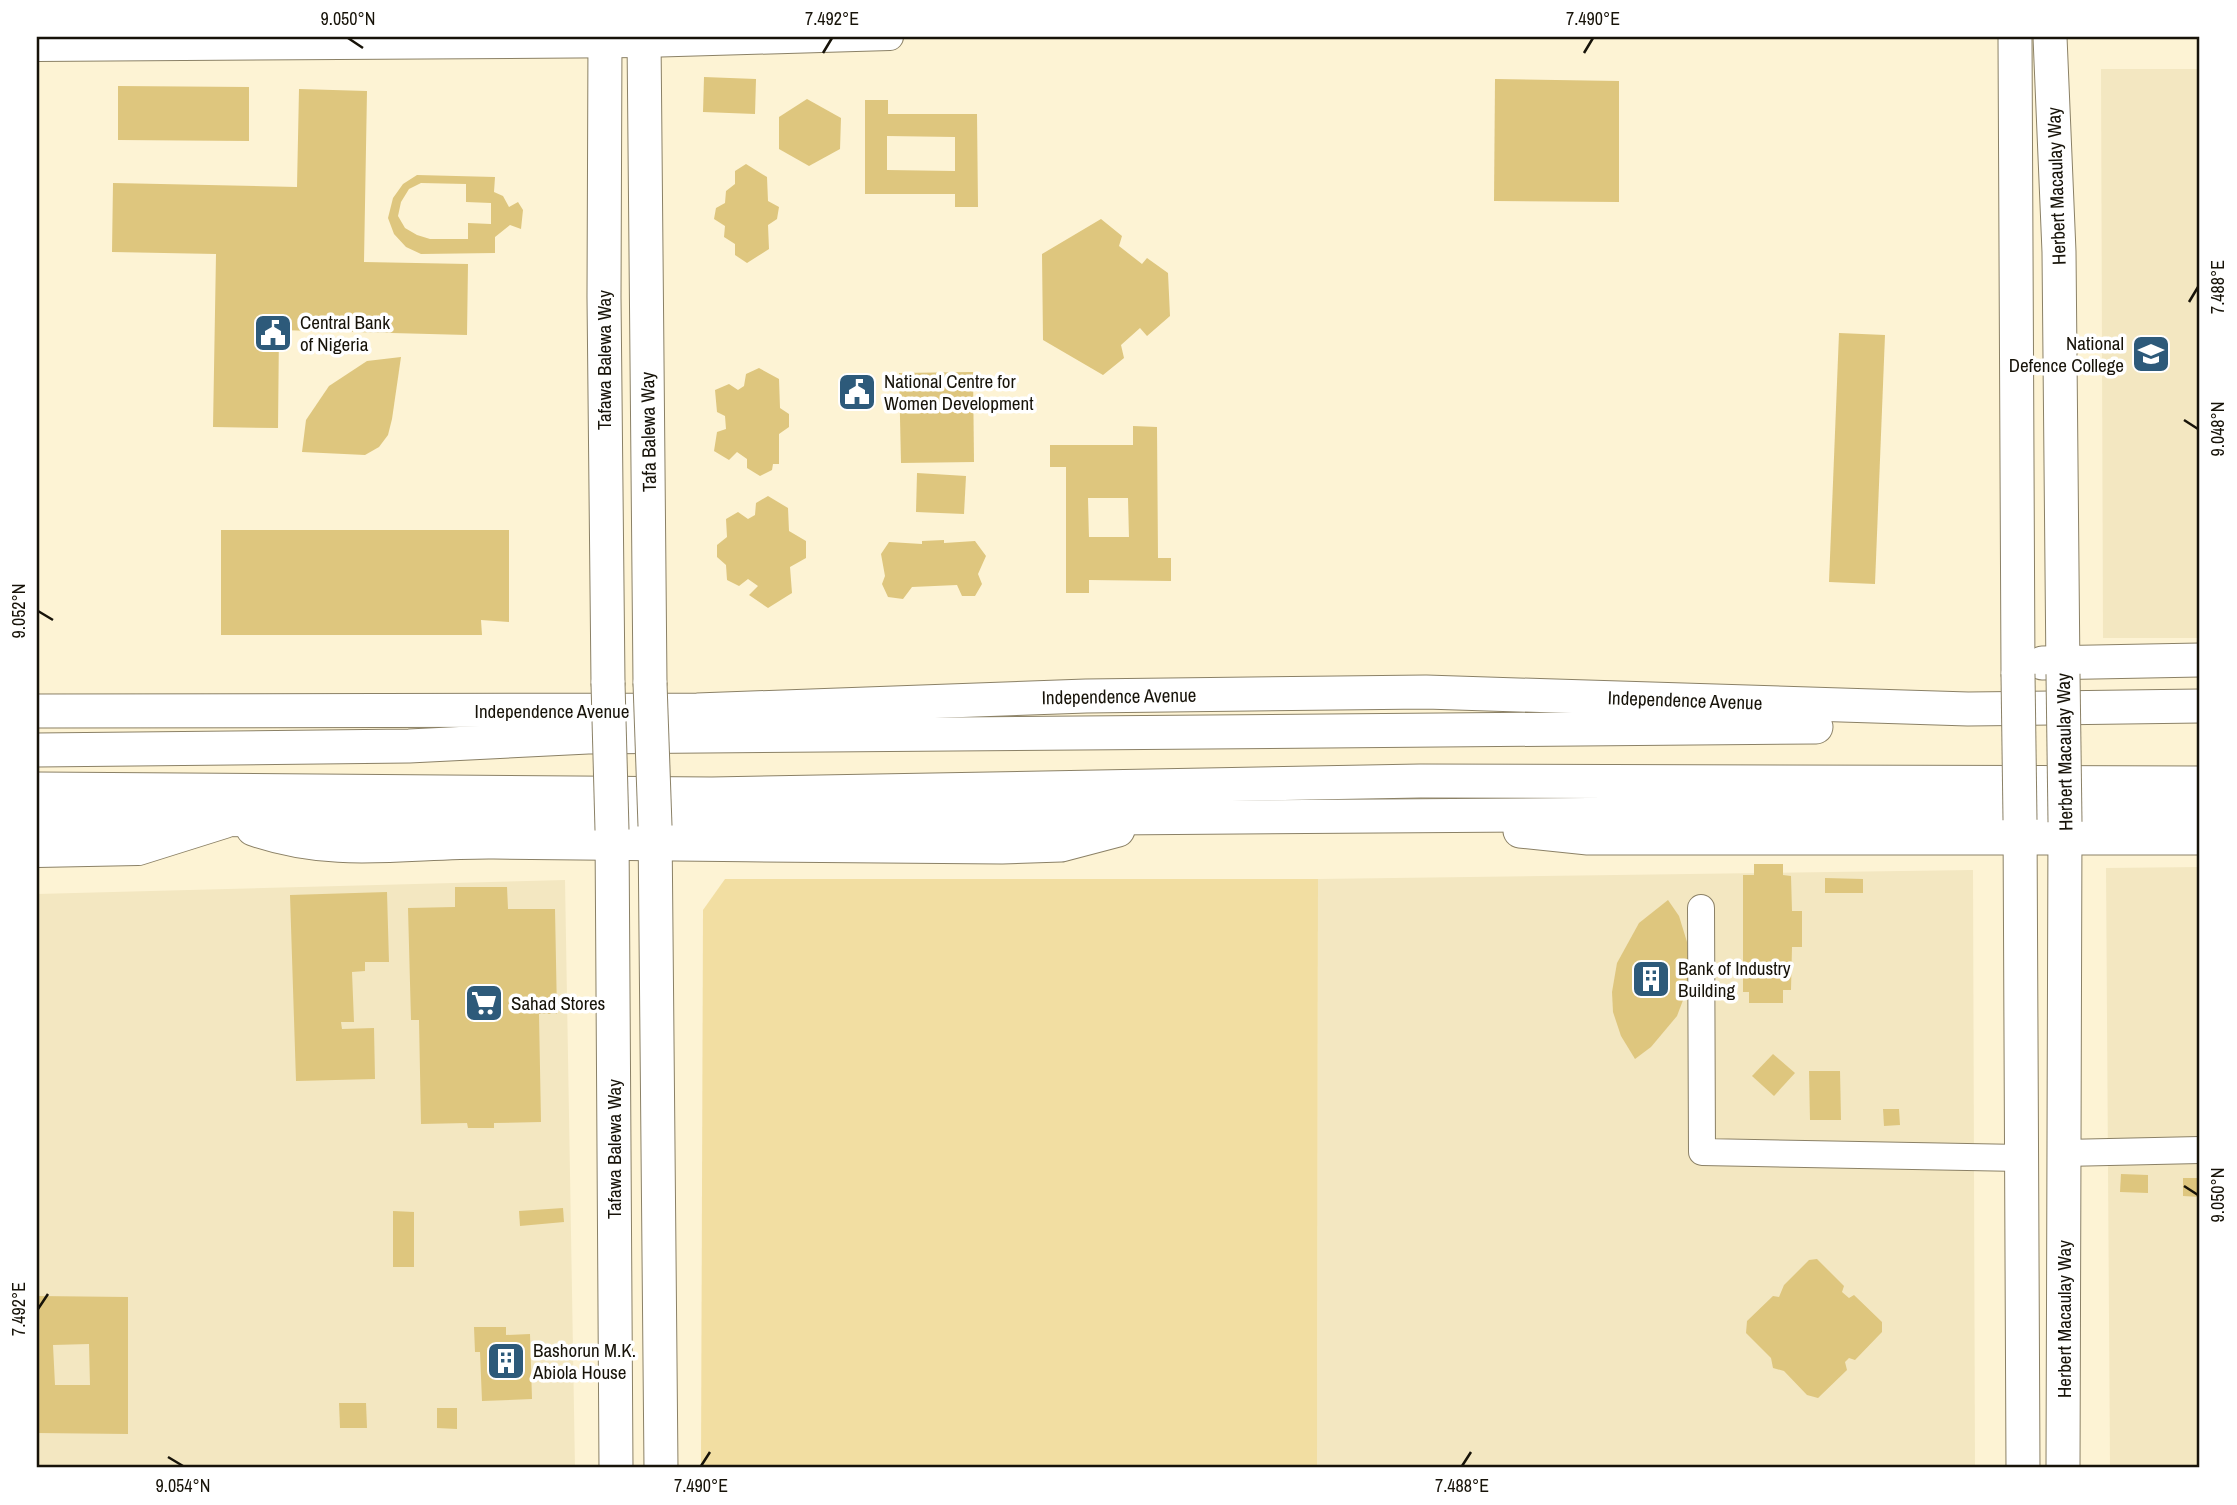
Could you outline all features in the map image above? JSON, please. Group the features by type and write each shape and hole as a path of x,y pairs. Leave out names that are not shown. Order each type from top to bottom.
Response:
{"highway":[{"path":"37,848 138,846 224,819"}],"main road":[{"name":"Herbert Macaulay Way","path":"2015,37 2023,1468"},
{"name":"Herbert Macaulay Way","path":"2050,37 2059,252 2065,829 2063,1468"},
{"name":"Tafawa Balewa Way","path":"606,40 605,436 612,837 616,1468"},
{"name":"Tafa Balewa Way","path":"644,40 661,1468"},
{"path":"2018,669 2200,660"},
{"name":"Independence Avenue","path":"37,712 697,710 1086,695 1426,692 1968,709 2200,706"},
{"name":"Independence Avenue","path":"37,750 409,746 588,737 1421,732 1773,726 2200,729"},
{"path":"37,789 712,794 1420,780 2200,783"},
{"path":"37,820 224,819 1109,833 1151,818 1423,813 2200,810"},
{"path":"1423,813 1543,835 1588,838 2020,828 2200,838"},
{"path":"224,819 289,841 341,848 655,836 1062,832"}],"street":[{"path":"37,48 891,37"},
{"path":"1701,908 1702,1152 2021,1158"},
{"path":"2064,1153 2200,1150"}],"shaded area":[{"name":"National Defence College","path":"2101,69 2200,69 2200,638 2103,638"},
{"path":"2200,867 2200,1468 2110,1468 2106,868"},
{"path":"1973,870 1975,1468 1317,1468 1318,879"},
{"path":"725,879 1318,879 1317,1468 701,1468 703,910"},
{"path":"565,880 575,1468 37,1468 37,894"}],"building":[{"path":"704,77 756,79 755,114 703,112"},
{"path":"1495,79 1619,81 1619,202 1494,201"},
{"path":"118,86 249,87 249,141 118,140"},
{"path":"299,89 367,91 364,262 468,264 467,335 279,330 278,428 213,427 216,254 112,252 113,183 297,187"},
{"path":"807,99 841,118 840,149 809,166 779,149 779,117"},
{"path":"865,100 888,100 888,114 977,114 978,207 955,207 955,194 865,194","holes":["887,136 955,137 955,171 887,170"]},
{"path":"746,164 767,177 768,201 779,207 777,219 768,225 769,249 747,263 735,255 735,244 724,237 725,226 714,219 716,208 725,203 726,191 735,184 735,171"},
{"path":"417,175 495,177 494,192 503,196 509,207 518,202 523,210 521,229 510,225 495,237 495,253 421,254 406,247 394,234 388,218 393,198 403,184","holes":["421,183 466,184 466,202 491,203 491,224 468,223 468,239 430,239 405,228 398,216 401,202 409,189"]},
{"path":"1101,219 1122,236 1119,246 1142,264 1147,258 1168,273 1170,316 1147,336 1140,328 1121,345 1124,358 1103,375 1043,340 1042,254"},
{"path":"1839,333 1885,335 1875,584 1829,582"},
{"path":"401,357 392,419 388,435 379,447 365,455 302,452 306,420 329,386 367,361"},
{"path":"759,368 779,379 780,408 789,414 789,427 779,434 779,464 773,464 772,470 760,476 747,468 747,459 737,452 729,460 714,451 717,432 726,429 725,416 717,412 715,390 729,384 738,390 744,386 746,374"},
{"path":"973,372 974,462 901,463 899,373"},
{"path":"1133,426 1157,427 1158,558 1171,558 1171,581 1089,580 1089,593 1066,593 1066,467 1050,467 1050,445 1133,445","holes":["1088,498 1128,498 1129,537 1089,537"]},
{"path":"917,473 966,476 964,514 916,512"},
{"path":"768,496 788,508 789,531 806,541 806,558 790,567 792,593 768,608 749,595 758,586 748,579 739,586 727,580 726,565 717,557 717,545 727,537 726,519 738,512 748,519 755,515 756,503"},
{"path":"221,530 509,530 509,622 481,620 482,635 221,635"},
{"path":"944,540 944,543 975,541 986,556 978,574 982,584 975,596 962,596 957,585 912,587 903,599 888,597 882,584 885,576 881,554 889,542 922,544 922,541"},
{"path":"1754,864 1783,864 1783,875 1791,876 1792,911 1802,911 1802,947 1792,947 1791,990 1783,990 1783,1003 1749,1003 1749,992 1743,992 1743,875 1754,875"},
{"path":"1825,878 1863,879 1863,893 1825,893"},
{"name":"Sahad Stores","path":"455,887 507,887 508,909 555,909 557,1014 539,1014 541,1122 494,1123 494,1128 468,1128 467,1123 421,1124 419,1020 411,1020 408,908 455,907"},
{"path":"387,892 389,962 365,962 365,971 352,972 354,1022 341,1022 342,1029 374,1028 375,1079 296,1081 290,895"},
{"name":"Bank of Industry Building","path":"1668,900 1679,916 1687,942 1690,971 1688,987 1677,1016 1651,1047 1635,1059 1621,1036 1613,1012 1612,992 1617,963 1639,923"},
{"path":"1773,1054 1795,1073 1774,1096 1752,1076"},
{"path":"1809,1071 1840,1071 1841,1120 1810,1120"},
{"path":"1883,1109 1899,1109 1900,1125 1884,1126"},
{"path":"2121,1174 2148,1175 2148,1193 2120,1192"},
{"path":"2183,1178 2200,1178 2200,1197 2183,1196"},
{"path":"563,1208 564,1222 520,1226 519,1211"},
{"path":"393,1211 414,1212 414,1267 393,1267"},
{"path":"1817,1259 1844,1286 1842,1292 1849,1298 1854,1295 1882,1322 1882,1332 1855,1360 1849,1358 1845,1362 1847,1370 1818,1398 1807,1395 1784,1371 1773,1368 1771,1358 1746,1333 1747,1321 1773,1296 1779,1297 1784,1285 1809,1260"},
{"path":"37,1296 128,1297 128,1434 37,1433","holes":["89,1344 90,1385 55,1385 53,1345"]},
{"name":"Bashorun M.K. Abiola House","path":"474,1327 506,1327 506,1335 530,1334 532,1399 482,1401 480,1352 475,1352"},
{"path":"339,1403 366,1403 367,1428 340,1428"},
{"path":"437,1408 457,1408 457,1429 437,1428"}],"place":[{"name":"Central Bank of Nigeria","path":"273,333"},
{"name":"National Defence College","path":"2151,354"},
{"name":"National Centre for Women Development","path":"857,392"},
{"name":"Bank of Industry Building","path":"1651,979"},
{"name":"Sahad Stores","path":"484,1003"},
{"name":"Bashorun M.K. Abiola House","path":"506,1361"}]}
